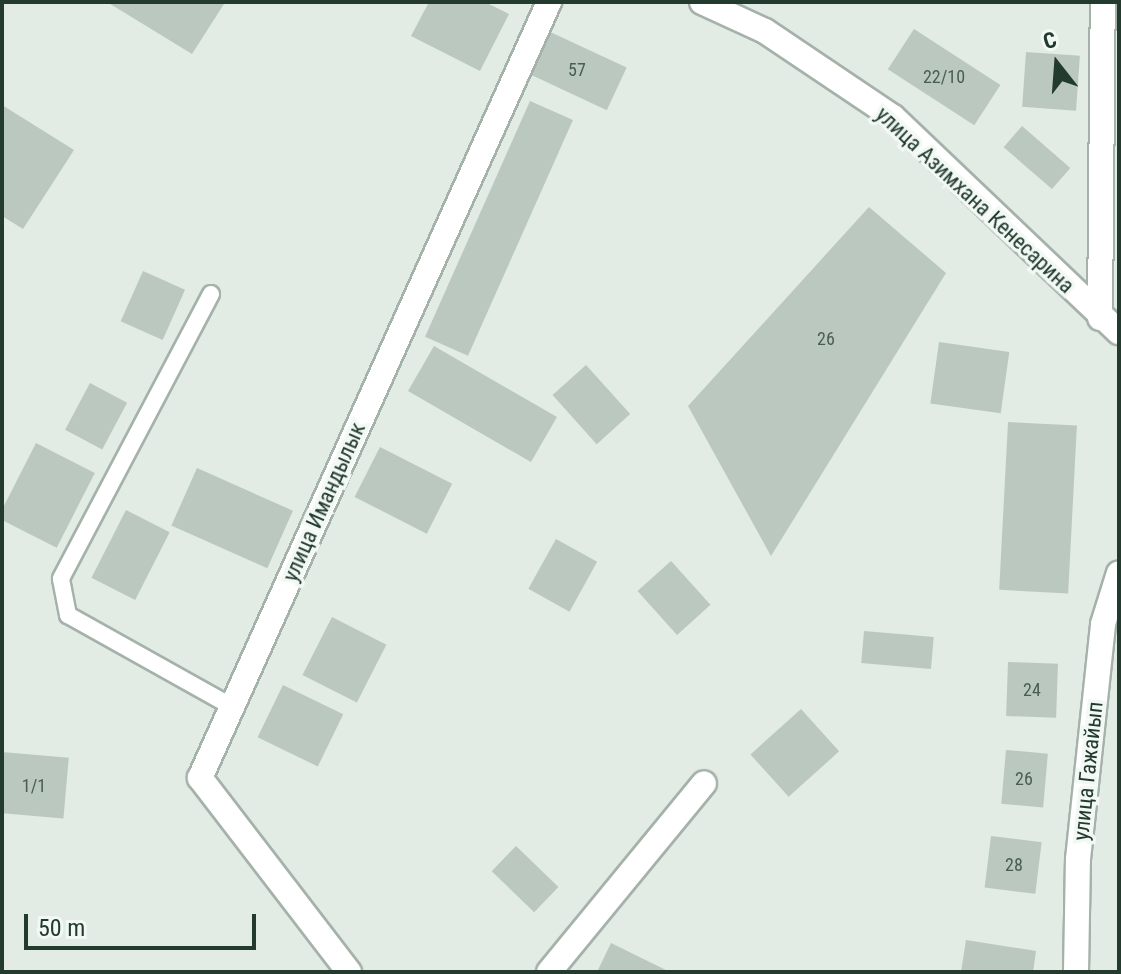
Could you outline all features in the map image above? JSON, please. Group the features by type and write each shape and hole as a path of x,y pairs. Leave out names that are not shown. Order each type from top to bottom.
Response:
{"street":[{"name":"улица Имандылык","path":"349,972 200,778 549,2"},
{"name":"улица Азимхана Кенесарина","path":"702,2 765,31 893,117 1109,325"},
{"path":"1103,2 1109,325"},
{"name":"улица Гажайып","path":"1076,972 1085,796 1103,624 1119,573"},
{"path":"549,972 704,783"}],"lane":[{"path":"211,294 61,579 68,615 231,706"}],"building":[{"path":"107,2 221,2 224,4 192,54"},
{"path":"429,2 485,2 509,14 480,71 411,36"},
{"path":"914,29 1000,85 974,125 888,69"},
{"path":"546,30 627,68 607,110 526,73"},
{"path":"1026,52 1080,56 1076,111 1022,107"},
{"path":"530,101 573,120 468,356 425,337"},
{"path":"2,105 74,150 23,229 2,216"},
{"path":"1022,126 1070,168 1052,189 1004,147"},
{"path":"869,207 946,273 771,556 688,406"},
{"path":"143,271 185,290 163,340 121,321"},
{"path":"939,342 1009,352 1001,413 930,403"},
{"path":"434,346 557,417 531,462 408,391"},
{"path":"586,365 630,414 597,444 553,395"},
{"path":"90,383 127,403 102,450 65,430"},
{"path":"1008,422 1077,426 1068,593 999,590"},
{"path":"36,443 95,473 57,548 2,520 2,510"},
{"path":"380,447 452,484 427,534 355,497"},
{"path":"197,468 293,511 267,568 171,526"},
{"path":"126,510 170,532 135,600 91,578"},
{"path":"556,539 597,562 569,612 528,589"},
{"path":"671,561 710,605 677,635 638,591"},
{"path":"332,617 386,645 357,703 302,675"},
{"path":"864,631 934,637 931,669 861,663"},
{"path":"1008,662 1058,664 1056,718 1006,716"},
{"path":"283,685 343,714 318,767 258,737"},
{"path":"801,709 839,751 789,797 750,755"},
{"path":"1006,750 1048,754 1043,807 1001,804"},
{"path":"2,752 69,758 63,819 2,813"},
{"path":"991,836 1042,842 1035,894 985,888"},
{"path":"516,846 558,887 534,912 492,871"},
{"path":"966,940 1036,951 1033,972 961,972"},
{"path":"611,943 670,972 597,972"}]}
